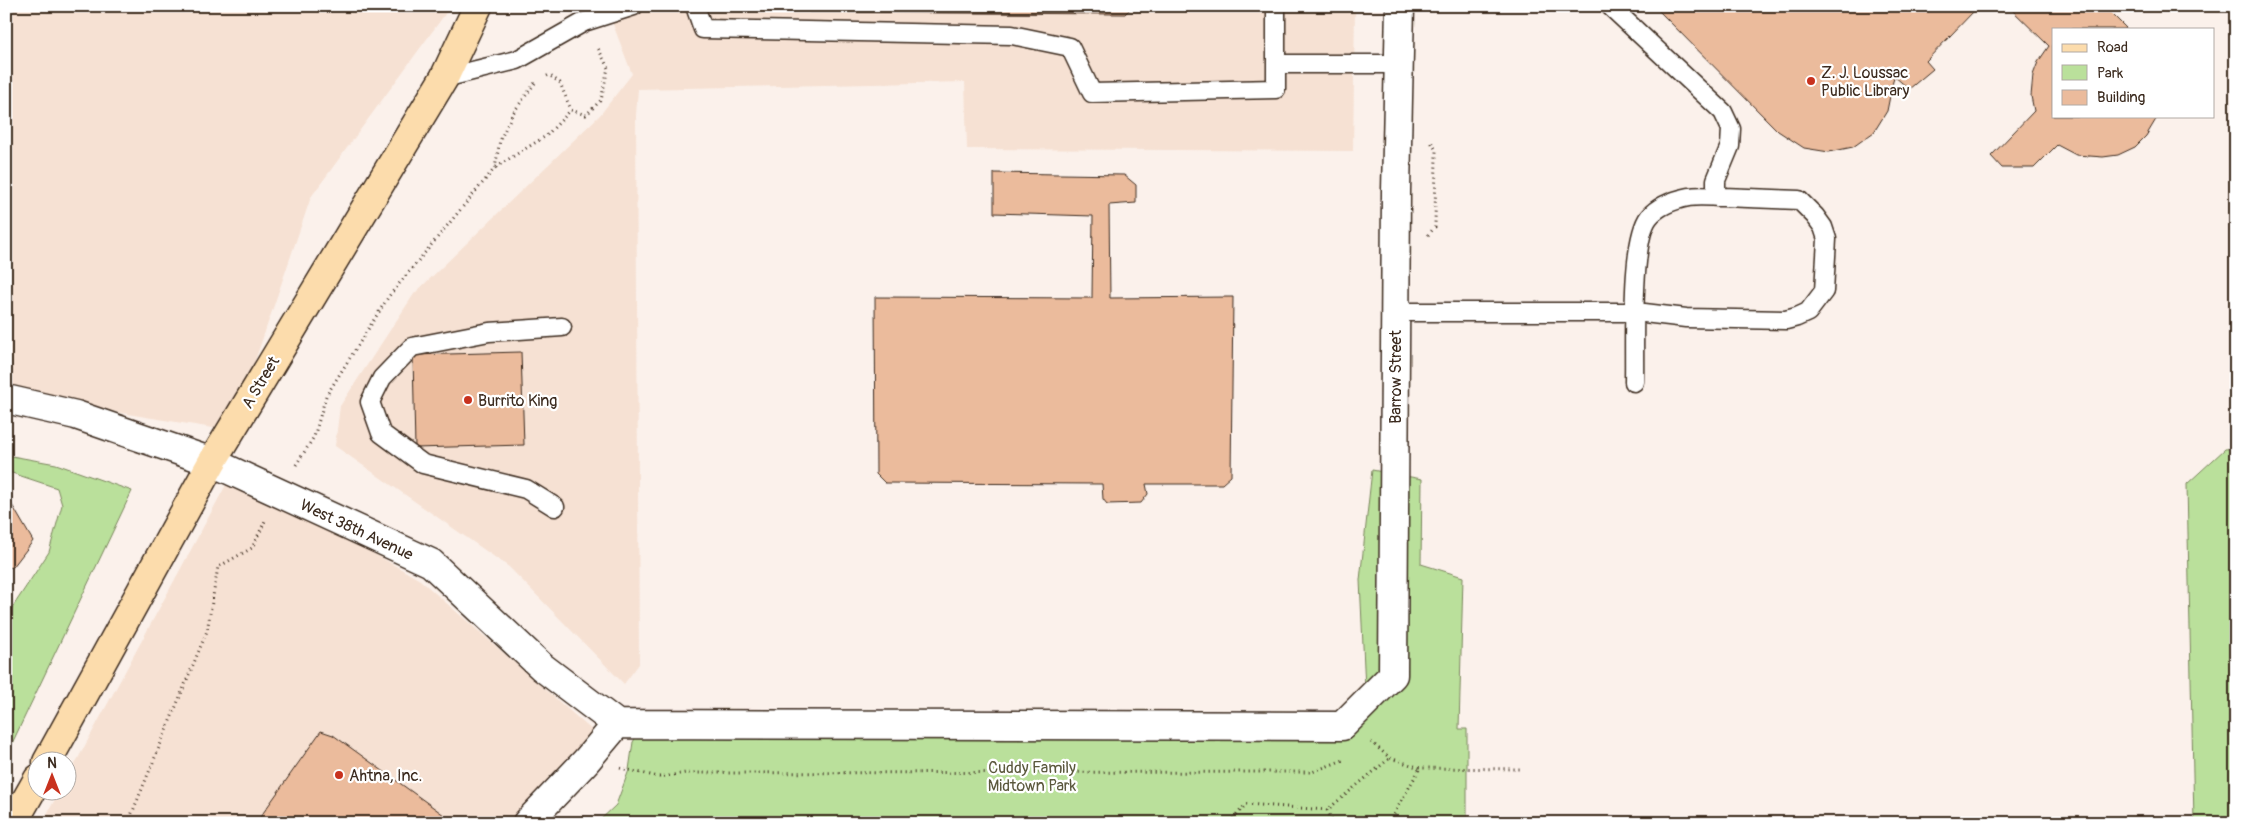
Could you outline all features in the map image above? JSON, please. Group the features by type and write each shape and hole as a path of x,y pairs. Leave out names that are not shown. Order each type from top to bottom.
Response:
{"main road":[{"name":"A Street","path":"52,752 212,462 444,78 478,6"},
{"path":"14,823 28,797"}],"street":[{"name":"Barrow Street","path":"1342,726 1393,675 1400,6"},
{"name":"West 38th Avenue","path":"6,399 76,414 212,462 431,563 542,667 616,724"},
{"path":"527,823 586,761 616,724 1342,726"}],"lane":[{"path":"444,78 517,60 584,22 634,6"},
{"path":"695,6 703,29 1012,35 1070,47 1092,93 1276,89 1276,6"},
{"path":"1610,6 1723,112 1731,129 1730,146 1716,180 1716,197"},
{"path":"1276,64 1400,64"},
{"path":"1396,312 1636,312 1686,318 1786,320 1808,312 1824,291 1827,239 1823,227 1807,206 1799,200 1691,197 1668,202 1657,209 1648,219 1640,238 1636,264 1636,312 1634,382"},
{"path":"555,507 526,489 423,464 381,433 370,402 382,378 412,346 489,332 562,327"}],"path":[{"path":"495,168 500,140 513,113 534,83 550,75 560,83 571,110 586,115 601,100 608,68 584,22"},
{"path":"128,823 207,631 218,567 252,548 278,493 314,437 326,396 389,296 495,168 546,136 571,110"},
{"path":"1423,241 1435,227 1436,150 1428,137"},
{"path":"1342,726 1373,743 1390,758 1420,768 1522,769"},
{"path":"1366,747 1373,743"},
{"path":"586,761 659,776 686,773 1312,772 1350,756"},
{"path":"1230,823 1246,804 1327,810 1390,758"},
{"path":"1389,823 1420,768"},
{"path":"1327,810 1333,823"}],"shaded area":[{"path":"6,6 451,6 311,197 231,431 6,394"},
{"path":"606,6 1355,6 1353,151 967,149 965,82 638,89 636,115 639,664 624,684 509,567 335,446 340,406 414,294 600,115 632,74"},
{"path":"233,472 420,580 594,732 528,823 42,823 54,802 78,802 78,759"}],"green space":[{"path":"2236,448 2236,823 2194,823 2187,484 2225,449"},
{"path":"6,455 56,464 132,491 6,756 6,617 49,552 62,505 57,488 6,471"},
{"name":"Cuddy Family Midtown Park","path":"1372,470 1422,479 1421,564 1463,577 1459,729 1467,729 1467,823 597,823 616,805 629,770 633,742 638,734 1352,729 1366,711 1360,580"}],"building":[{"path":"807,6 1133,6 1125,14 809,12"},
{"name":"Z. J. Loussac Public Library","path":"1654,6 1970,6 1974,11 1926,61 1933,69 1909,89 1894,76 1887,111 1874,132 1853,147 1829,152 1804,148 1778,131"},
{"path":"2008,6 2104,6 2126,28 2052,28 2052,118 2157,118 2146,136 2135,147 2118,155 2103,157 2076,155 2057,145 2034,168 2002,168 1991,156 2034,111 2031,96 2033,75 2038,62 2049,46"},
{"path":"994,173 1124,175 1136,185 1136,203 1109,205 1110,298 1233,297 1231,476 1222,484 1146,484 1148,494 1141,503 1107,504 1103,499 1102,484 885,483 876,474 875,297 1092,298 1093,216 994,213"},
{"name":"Burrito King","path":"521,352 524,445 415,448 413,355"},
{"path":"6,498 8,498 33,541 13,567 6,568"},
{"name":"Ahtna, Inc.","path":"321,731 333,735 444,815 439,823 256,823"}],"place":[{"name":"Z. J. Loussac Public Library","path":"1811,81"},
{"name":"Burrito King","path":"468,400"},
{"name":"Ahtna, Inc.","path":"339,775"}]}
